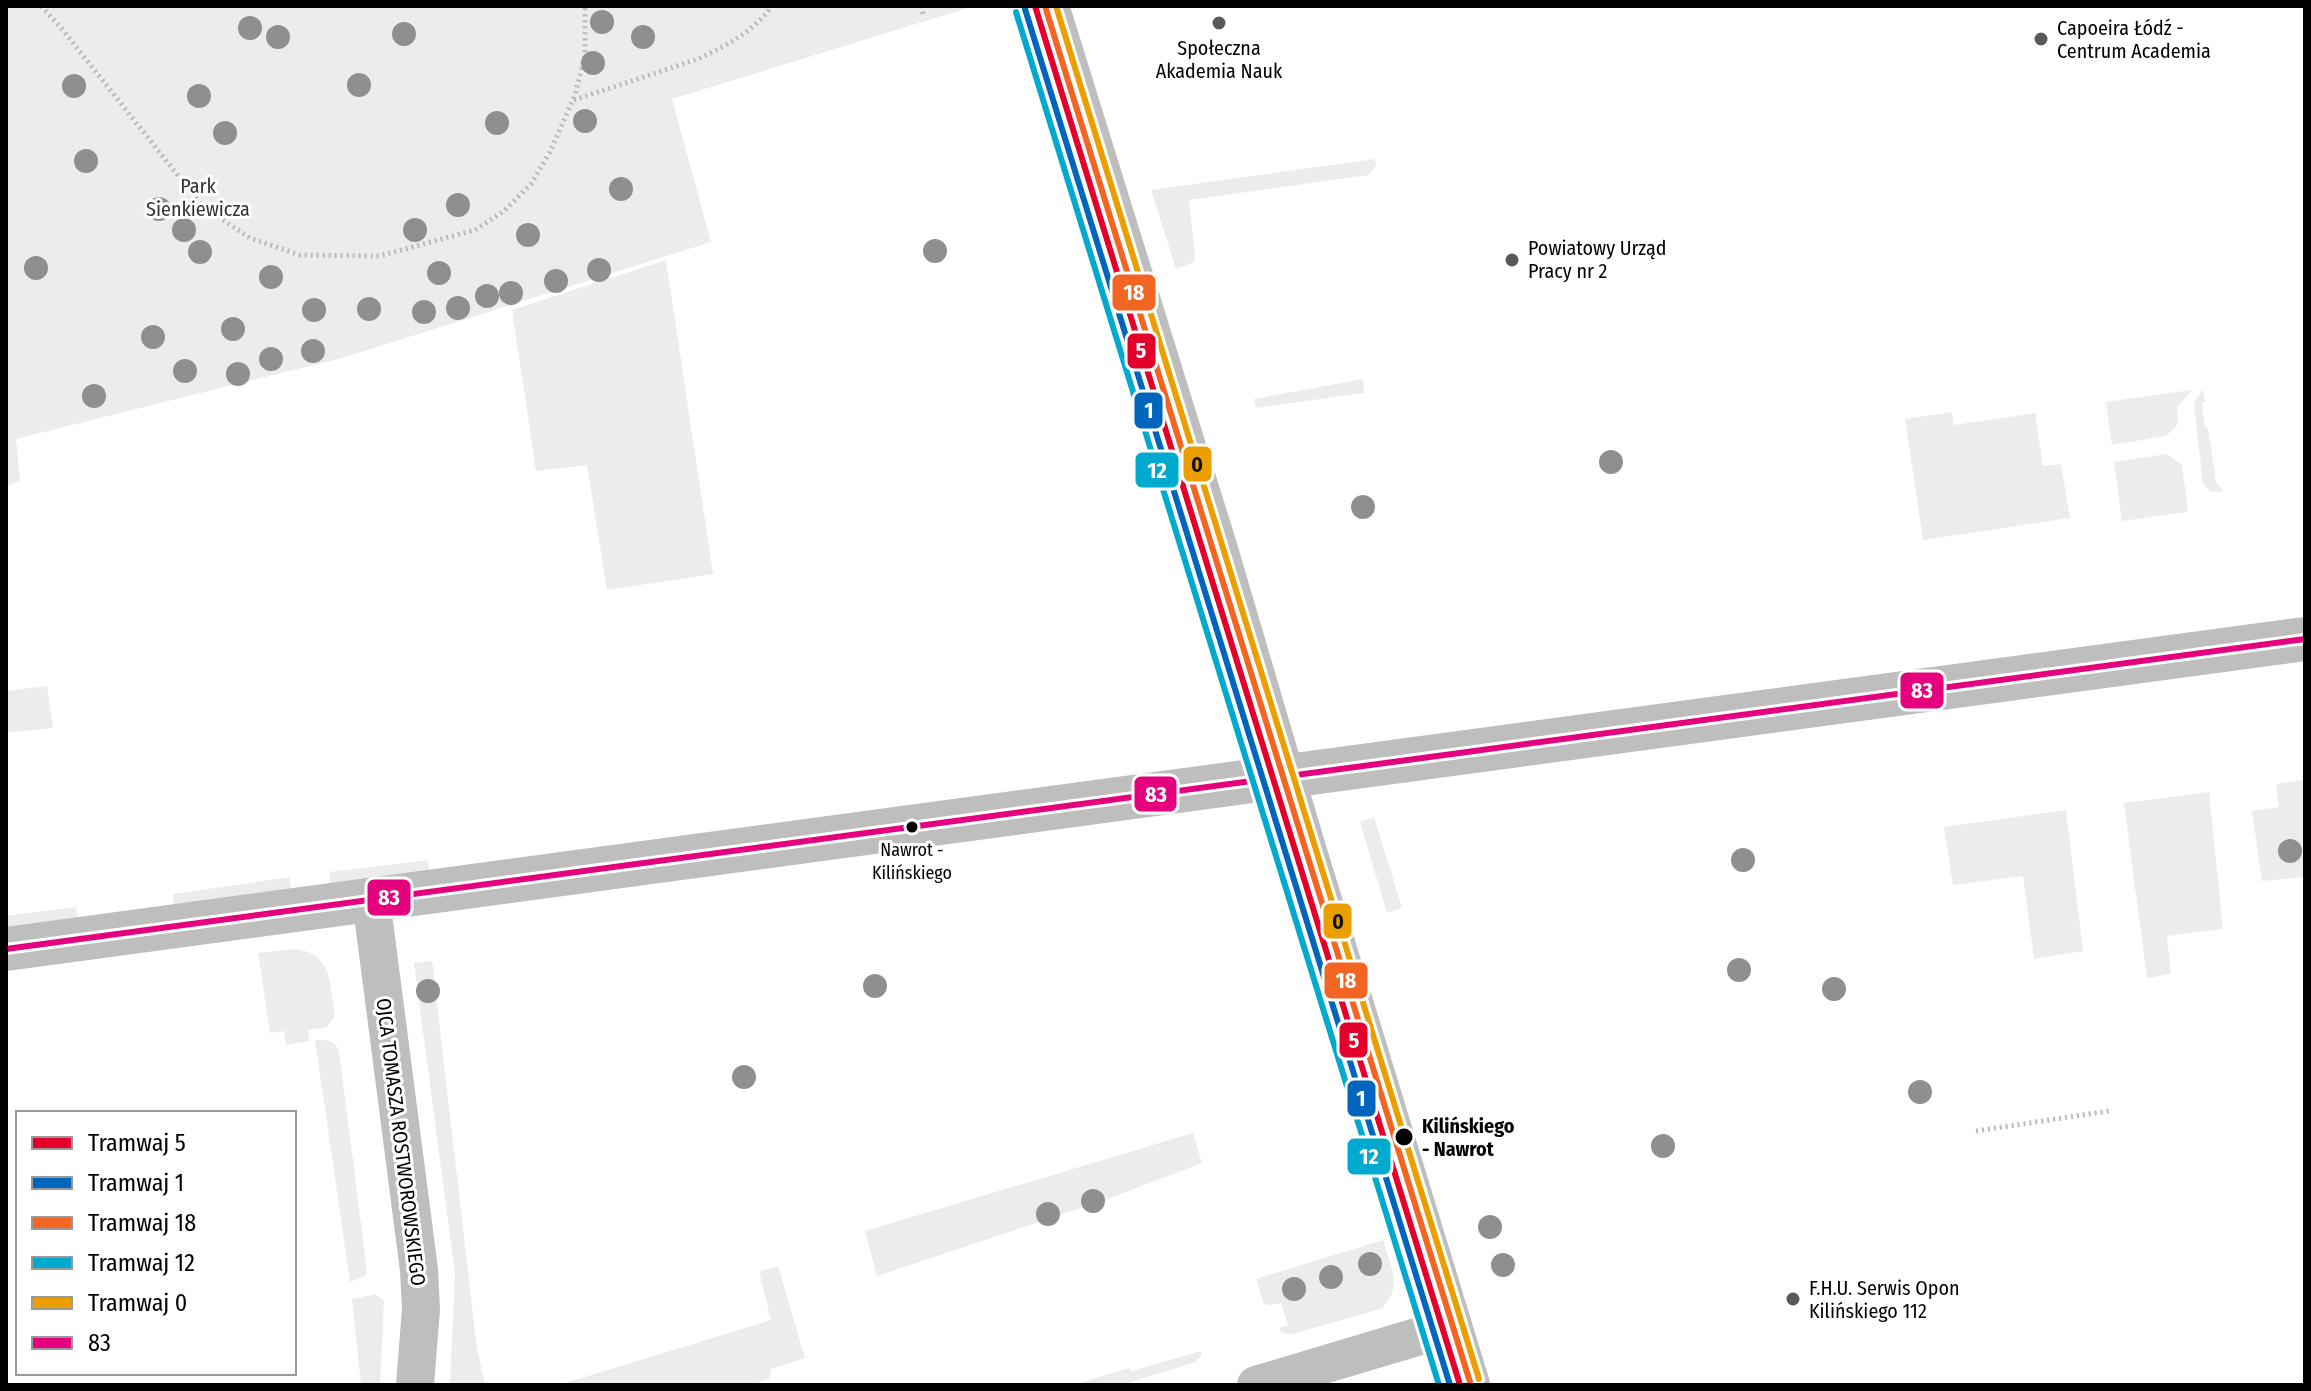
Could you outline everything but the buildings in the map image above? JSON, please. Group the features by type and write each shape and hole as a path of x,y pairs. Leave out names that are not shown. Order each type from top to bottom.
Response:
{"street":[{"path":"1047,6 1216,550 1468,1385"},
{"path":"6,949 2305,639"},
{"name":"OJCA TOMASZA ROSTWOROWSKIEGO","path":"371,899 419,1270 421,1309 415,1385"},
{"path":"1256,1385 1450,1327"}],"path":[{"path":"41,6 202,206 250,238 300,255 379,256 475,230 504,211 531,184 574,100 585,56 585,6"},
{"path":"574,100 717,50 735,41 764,18 772,6"},
{"path":"921,6 923,15"},
{"path":"1976,1131 2109,1111"}],"green space":[{"name":"Park Sienkiewicza","path":"6,6 974,6 672,99 711,242 342,358 16,439 20,480 6,487"},
{"path":"1375,159 1376,165 1369,175 1189,200 1194,262 1176,269 1151,190"},
{"path":"666,260 713,574 607,590 587,465 536,471 512,310"},
{"path":"1363,379 1364,393 1256,408 1254,399"},
{"path":"2203,389 2205,427 2208,428 2216,482 2223,491 2211,492 2203,484 2194,403"},
{"path":"2192,390 2177,408 2178,424 2166,436 2112,445 2106,402"},
{"path":"1952,412 1954,425 2035,413 2043,466 2061,464 2070,518 1923,540 1905,419"},
{"path":"2167,454 2182,465 2188,512 2122,521 2114,462"},
{"path":"47,686 53,728 6,733 6,691"},
{"path":"2305,780 2305,877 2262,881 2252,811 2279,807 2276,784"},
{"path":"2209,792 2223,929 2167,936 2171,974 2147,978 2124,803"},
{"path":"2066,810 2083,951 2034,959 2023,876 1953,885 1944,827"},
{"path":"1374,817 1402,908 1387,913 1360,822"},
{"path":"428,860 429,872 331,884 329,872"},
{"path":"290,877 291,890 174,906 173,894"},
{"path":"76,907 78,919 6,928 6,916"},
{"path":"296,949 317,957 323,964 328,973 335,1016 327,1027 308,1030 309,1041 286,1045 284,1031 270,1033 258,953"},
{"path":"432,961 477,1349 485,1385 450,1385 455,1274 414,963"},
{"path":"315,1040 330,1041 339,1051 367,1272 365,1276 350,1282"},
{"path":"1193,1133 1202,1163 1102,1201 877,1276 865,1231"},
{"path":"1383,1240 1394,1285 1381,1309 1292,1334 1281,1331 1279,1328 1288,1325 1281,1303 1264,1304 1256,1279"},
{"path":"778,1266 805,1358 771,1369 769,1379 750,1385 559,1385 771,1320 759,1271"},
{"path":"375,1294 384,1301 380,1385 358,1385 361,1384 352,1299"},
{"path":"1201,1351 1196,1362 1121,1385 1073,1385 1129,1368 1131,1371"}],"tram line":[{"name":"5","path":"1035,6 1460,1385"},
{"name":"18","path":"1045,6 1470,1382"},
{"name":"0","path":"1056,6 1479,1379"},
{"name":"1","path":"1025,9 1450,1385"},
{"name":"12","path":"1016,12 1439,1385"}],"transit line":[{"name":"83","path":"6,949 2305,639"}],"place":[{"name":"Społeczna Akademia Nauk","path":"1219,23"},
{"name":"Capoeira Łódź - Centrum Academia","path":"2041,39"},
{"name":"Powiatowy Urząd Pracy nr 2","path":"1512,260"},
{"name":"Nawrot - Kilińskiego","path":"912,827"},
{"name":"Kilińskiego - Nawrot","path":"1404,1137"},
{"name":"F.H.U. Serwis Opon Kilińskiego 112","path":"1793,1299"}]}
